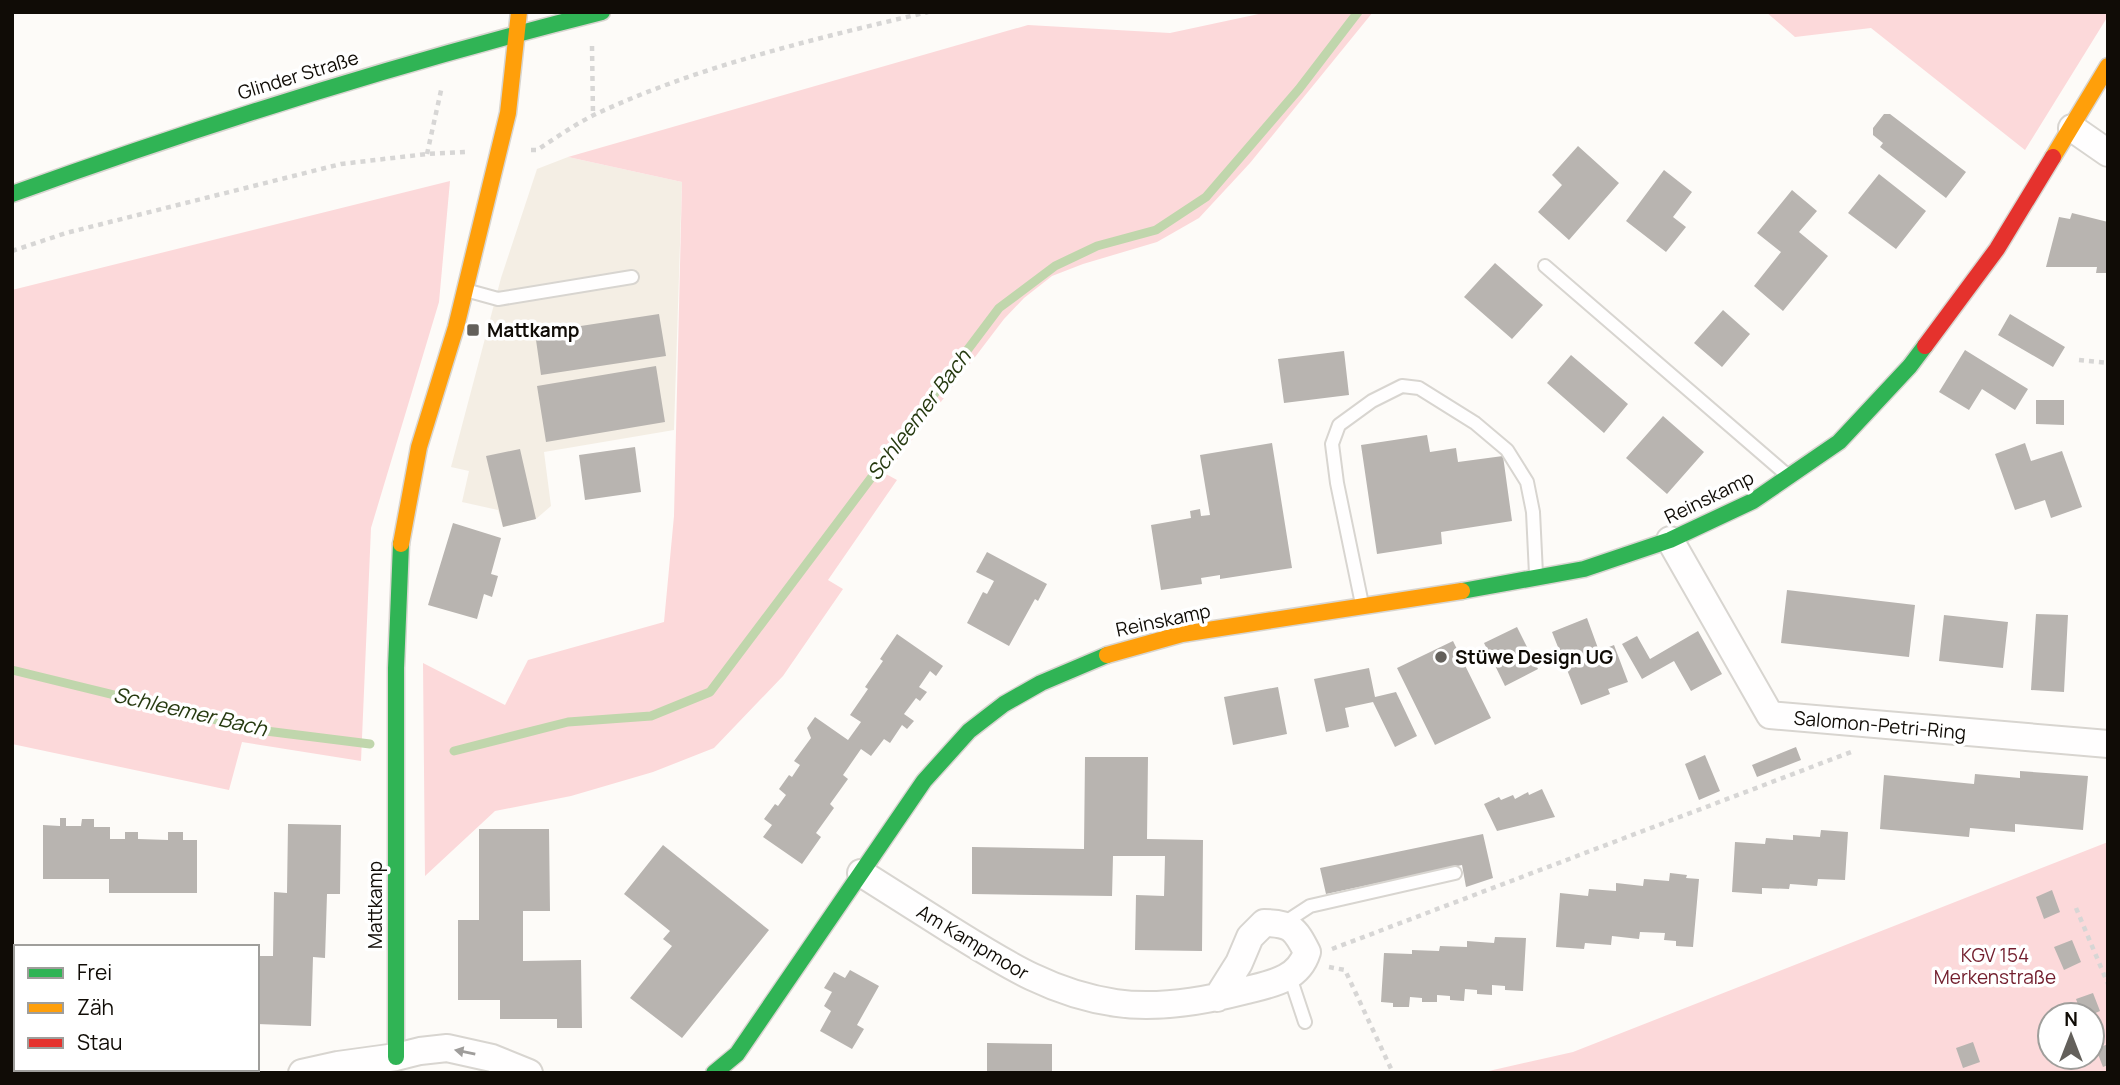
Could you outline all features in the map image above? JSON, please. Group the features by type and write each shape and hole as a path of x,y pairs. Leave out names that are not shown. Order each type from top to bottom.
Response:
{"street":[{"name":"Mattkamp","path":"396,1057 396,667 401,541 419,447 456,327 508,113 519,12"},
{"name":"Glinder Straße","path":"12,194 342,82 596,14"},
{"name":"Reinskamp","path":"714,1073 737,1054 924,781 968,731 1004,704 1041,683 1111,653 1182,634 1363,608 1584,569 1670,540 1753,501 1839,442 1910,366 1997,249 2108,66"},
{"path":"2072,128 2108,153"},
{"name":"Salomon-Petri-Ring","path":"1670,540 1770,715 2108,744"},
{"name":"Am Kampmoor","path":"861,873 1013,969 1070,993 1118,1004 1170,1004 1217,998 1300,964"},
{"path":"1217,998 1239,963 1250,937 1264,923 1284,923 1298,934 1300,964"},
{"path":"302,1073 446,1048 492,1058 529,1073"},
{"path":"396,1057 423,1073"}],"lane":[{"name":"Reinskamp","path":"1545,266 1790,477"},
{"path":"465,290 498,299 632,277"},
{"path":"1363,608 1337,482 1332,444 1339,425 1372,401 1402,386 1419,388 1475,423 1507,450 1527,482 1534,512 1536,578"},
{"path":"1284,923 1310,906 1455,873"},
{"path":"1300,964 1306,1022"}],"path":[{"path":"12,251 66,233 341,164 427,154 537,150 593,116 643,93 712,69 928,12"},
{"path":"593,116 596,14"},
{"path":"2079,360 2108,363"},
{"path":"1300,964 1328,950 1861,748"},
{"path":"2076,908 2108,984"},
{"path":"1300,964 1345,970 1392,1073"}],"shaded area":[{"path":"568,157 682,182 674,430 544,452 551,506 536,519 503,527 498,510 462,502 469,471 451,467 501,278 537,169"}],"green space":[{"path":"1268,12 1373,12 1250,163 1199,218 1157,242 1052,276 1024,298 1004,319 886,474 897,480 828,580 843,589 783,676 714,748 653,772 571,796 495,811 425,876 423,663 505,705 528,660 664,622 674,516 682,182 568,157 1028,25 1170,33"},
{"path":"1766,12 2108,12 2108,16 2025,150 1871,28 1795,37"},
{"path":"450,181 439,302 371,528 361,761 242,742 229,790 12,744 12,290"},
{"name":"KGV 154 Merkenstraße","path":"2108,842 2108,1073 1480,1073 1573,1052"}],"building":[{"path":"1884,114 1890,114 1966,172 1946,198 1880,147 1883,143 1873,135 1873,128"},
{"path":"1578,146 1619,183 1569,240 1538,212 1562,185 1552,175"},
{"path":"1664,170 1692,192 1673,217 1686,227 1666,252 1626,221"},
{"path":"1879,174 1926,211 1896,249 1848,213"},
{"path":"1792,190 1817,211 1799,232 1828,256 1783,311 1754,286 1781,252 1757,233"},
{"path":"2072,213 2108,222 2108,273 2096,273 2097,267 2046,267 2059,217 2070,219"},
{"path":"1495,263 1543,305 1512,339 1464,297"},
{"path":"1723,310 1750,334 1722,367 1694,343"},
{"path":"659,314 666,356 541,375 535,333"},
{"path":"2010,314 2065,347 2053,367 1998,335"},
{"path":"1965,350 2028,389 2015,410 1982,389 1969,410 1939,392"},
{"path":"1344,351 1349,395 1284,403 1278,359"},
{"path":"1571,355 1628,404 1604,433 1547,383"},
{"path":"656,366 665,422 546,442 537,386"},
{"path":"2036,400 2064,400 2064,425 2036,424"},
{"path":"1663,416 1704,452 1667,494 1626,458"},
{"path":"1427,435 1430,452 1456,448 1458,462 1503,456 1512,521 1441,532 1442,544 1377,554 1361,445"},
{"path":"1272,443 1292,568 1220,579 1220,575 1201,578 1202,584 1161,590 1151,525 1191,518 1190,511 1200,509 1201,516 1210,515 1200,455"},
{"path":"2025,443 2031,461 2062,451 2082,507 2051,518 2045,500 2015,510 1995,454"},
{"path":"635,447 641,492 585,500 579,455"},
{"path":"520,449 536,519 503,527 486,456"},
{"path":"453,523 501,538 491,574 498,576 492,597 484,594 477,619 428,605"},
{"path":"987,552 1047,584 1038,601 1035,599 1009,646 967,623 983,592 987,594 994,581 976,572"},
{"path":"1787,590 1915,605 1909,657 1781,643"},
{"path":"2036,614 2068,615 2064,692 2031,690"},
{"path":"1944,615 2008,622 2003,668 1939,661"},
{"path":"1587,618 1599,651 1614,645 1628,682 1608,689 1610,694 1581,705 1552,632"},
{"path":"1517,627 1538,669 1505,686 1484,643"},
{"path":"1698,631 1722,674 1691,691 1674,661 1642,679 1622,644 1637,636 1650,659"},
{"path":"897,634 943,666 936,676 930,671 919,687 927,692 920,701 916,698 904,714 914,721 907,729 902,725 890,743 884,739 871,756 861,749 843,775 848,779 830,804 834,808 816,833 821,837 802,864 763,837 772,825 764,819 786,795 779,789 800,765 794,761 811,738 807,728 815,717 848,740 861,722 850,715 868,689 865,687"},
{"path":"1453,641 1491,718 1435,745 1397,668"},
{"path":"1369,668 1375,697 1396,692 1417,736 1395,747 1373,702 1345,708 1349,727 1326,732 1314,679"},
{"path":"1278,687 1287,734 1233,745 1224,697"},
{"path":"1796,747 1801,760 1757,777 1752,765"},
{"path":"1705,755 1720,791 1699,800 1685,764"},
{"path":"1085,757 1148,757 1147,839 1203,840 1202,951 1135,950 1136,895 1164,896 1165,856 1113,856 1112,896 972,894 972,847 1084,849"},
{"path":"2020,771 2088,776 2083,830 2015,824 2015,832 1970,828 1969,837 1880,829 1884,775 1974,784 1975,774 2020,778"},
{"path":"1542,789 1555,817 1497,831 1484,804 1499,797 1501,800 1513,795 1515,799"},
{"path":"60,818 66,818 66,826 81,826 82,819 94,819 94,827 110,827 110,839 125,839 125,832 138,832 138,839 168,840 168,832 183,832 183,840 197,840 197,893 109,893 109,879 43,879 43,825 60,826"},
{"path":"288,824 341,825 340,894 327,894 325,958 313,957 311,1026 259,1024 259,956 273,956 274,892 287,893"},
{"path":"479,829 549,829 550,911 523,911 523,961 581,960 582,1028 557,1028 557,1019 500,1019 500,1000 458,1000 458,920 479,920"},
{"path":"1821,830 1848,832 1845,880 1818,879 1817,886 1790,884 1789,889 1762,888 1762,894 1732,892 1735,842 1765,844 1766,838 1793,840 1793,835 1820,837"},
{"path":"1483,834 1493,878 1466,887 1462,865 1326,894 1320,868"},
{"path":"663,845 769,930 682,1038 630,998 672,946 663,939 670,931 624,894"},
{"path":"1670,873 1699,879 1693,947 1676,946 1676,941 1664,940 1665,933 1640,932 1639,939 1612,936 1611,945 1585,943 1584,949 1556,947 1560,893 1588,896 1589,889 1616,891 1616,883 1643,886 1644,879 1669,881"},
{"path":"2052,890 2060,912 2044,919 2036,897"},
{"path":"1495,937 1526,938 1523,991 1505,990 1505,986 1492,985 1492,995 1477,994 1477,990 1465,989 1464,1001 1437,995 1437,1002 1422,1002 1422,998 1410,997 1409,1007 1393,1007 1393,1003 1381,1002 1384,953 1412,954 1412,950 1439,951 1440,946 1467,947 1467,941 1494,943"},
{"path":"2072,940 2081,962 2064,970 2054,947"},
{"path":"850,970 879,986 857,1025 864,1029 852,1049 820,1031 831,1011 824,1006 832,992 824,988 834,972 845,978"},
{"path":"2093,993 2096,1001 2077,1001 2076,999"},
{"path":"1973,1042 1980,1062 1963,1068 1956,1048"},
{"path":"987,1043 1052,1044 1052,1073 987,1073"},
{"path":"2108,1044 2106,1066 2106,1045"}],"waterway":[{"name":"Schleemer Bach","path":"454,751 568,722 651,716 710,692 999,308 1055,266 1097,246 1156,230 1206,197 1299,89 1358,12"},
{"name":"Schleemer Bach","path":"12,670 258,730 370,744"}],"traffic: fast":[{"path":"12,194 305,96 527,31 602,12"},
{"path":"1462,591 1584,569 1670,540 1753,501 1839,442 1910,366 1925,346"},
{"path":"396,1057 396,668 401,544"},
{"path":"714,1073 737,1054 924,781 969,731 1004,704 1041,683 1107,655"}],"traffic: slow":[{"path":"401,544 419,447 456,327 508,113 519,12"},
{"path":"2053,157 2108,66"},
{"path":"1107,655 1182,634 1462,591"}],"traffic: jam":[{"path":"1925,346 1997,249 2053,157"}],"place":[{"name":"Mattkamp","path":"473,330"},
{"name":"Stüwe Design UG","path":"1441,657"}]}
